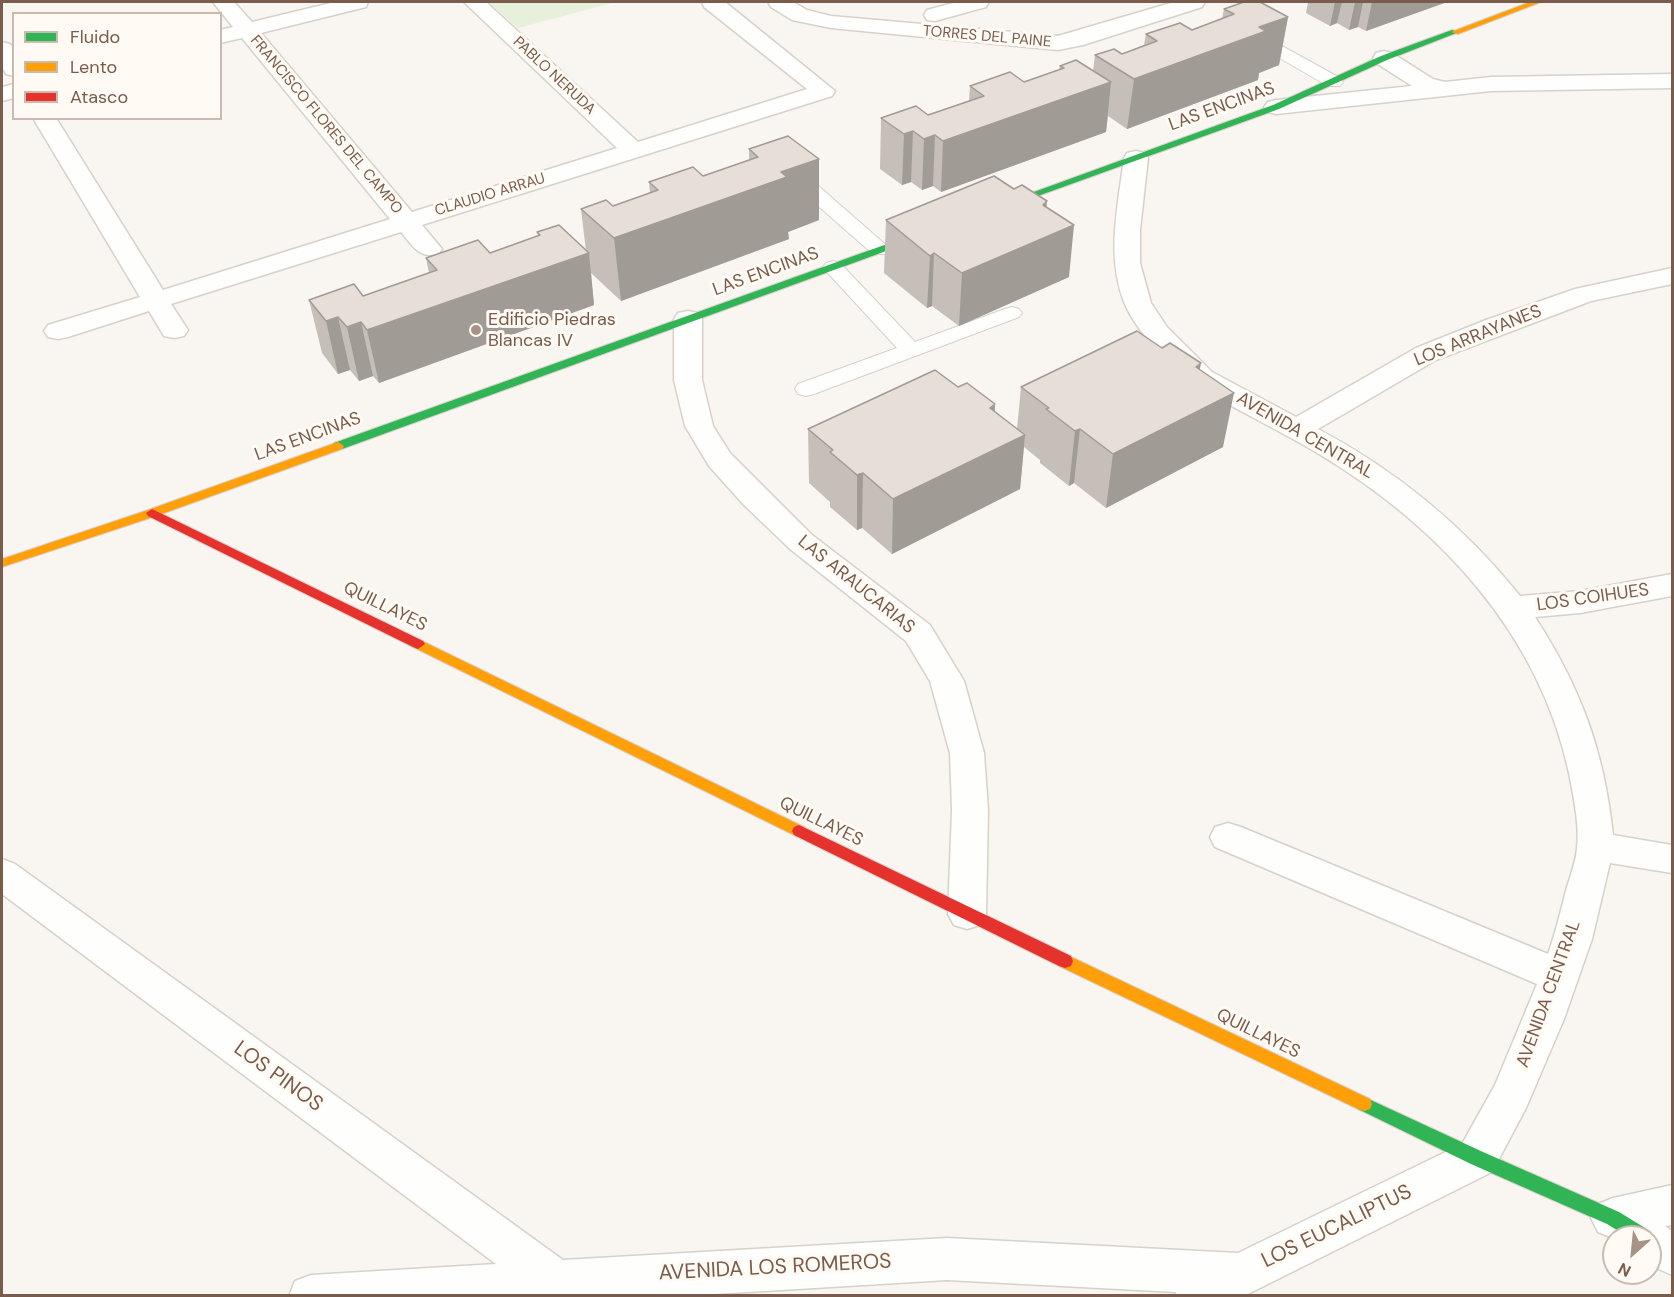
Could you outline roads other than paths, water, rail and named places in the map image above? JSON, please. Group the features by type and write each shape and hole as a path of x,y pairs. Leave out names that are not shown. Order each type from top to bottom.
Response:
{"street":[{"name":"FRANCISCO FLORES DEL CAMPO","path":"223,2 429,249"},
{"path":"222,36 358,2"},
{"name":"PABLO NERUDA","path":"474,2 633,150"},
{"name":"CLAUDIO ARRAU","path":"58,332 824,91 712,2"},
{"name":"TORRES DEL PAINE","path":"778,2 800,15 815,20 929,18 1058,43 1075,40 1194,2"},
{"path":"929,18 978,2"},
{"name":"LAS ENCINAS","path":"980,214 1275,107 1384,58 1537,2"},
{"path":"2,49 12,66"},
{"path":"1384,58 1419,81 1443,89"},
{"path":"1275,107 1491,84 1672,81"},
{"path":"45,120 174,330"},
{"name":"AVENIDA CENTRAL","path":"1136,158 1127,230 1127,263 1138,303 1156,332 1202,378 1361,466 1425,514 1456,543 1512,608 1540,651 1563,697 1580,744 1591,794 1596,846 1573,939 1544,1018 1511,1095 1477,1158"},
{"name":"LAS ENCINAS","path":"2,563 152,513 936,230"},
{"name":"LOS ARRAYANES","path":"1297,429 1426,354 1584,295 1672,276"},
{"name":"LAS ARAUCARIAS","path":"688,319 688,380 699,426 719,459 754,497 801,542 918,633 947,681 967,753 970,810 968,914"},
{"name":"QUILLAYES","path":"152,513 968,914 1477,1158"},
{"name":"LOS COIHUES","path":"1512,608 1581,602 1672,585"},
{"path":"1228,837 1559,976"},
{"path":"1596,846 1672,860"},
{"name":"LOS PINOS","path":"2,874 560,1288"},
{"path":"1477,1158 1622,1225"},
{"name":"LOS EUCALIPTUS","path":"1197,1296 1477,1158"},
{"path":"1634,1225 1672,1205"},
{"name":"AVENIDA LOS ROMEROS","path":"310,1296 560,1288 947,1259 1240,1275"}],"lane":[{"path":"1240,27 1334,82"},
{"path":"791,173 880,250"},
{"path":"833,267 911,350"},
{"path":"806,389 1012,313"}],"place":[{"name":"Edificio Piedras Blancas IV","path":"476,330"}]}
